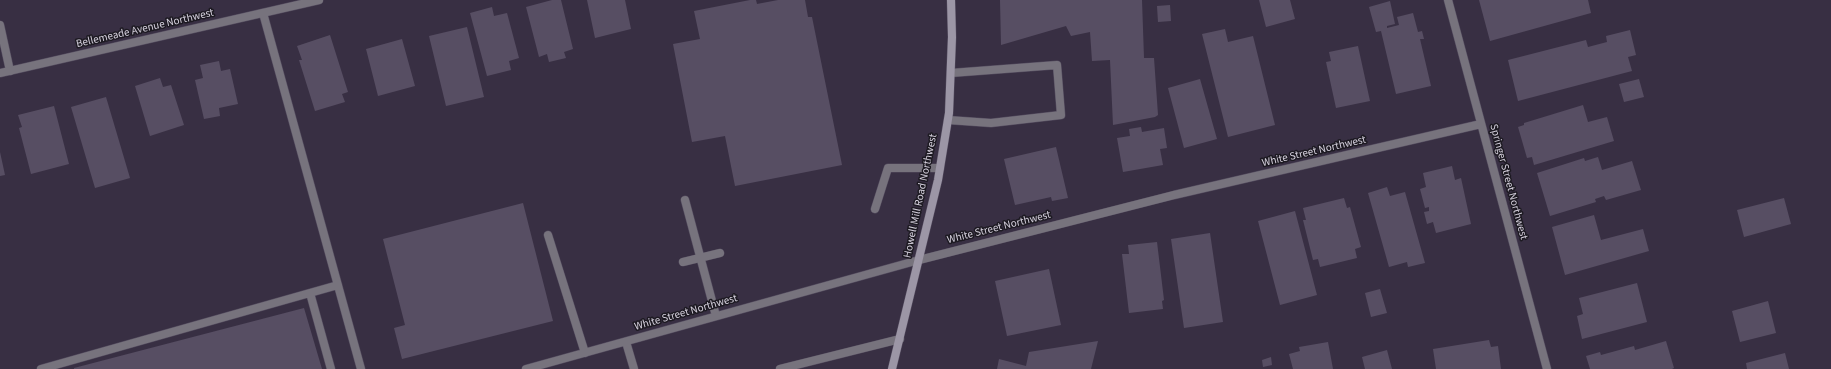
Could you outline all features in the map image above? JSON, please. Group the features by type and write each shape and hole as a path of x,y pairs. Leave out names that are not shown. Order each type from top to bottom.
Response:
{"main road":[{"name":"Howell Mill Road Northwest","path":"892,369 940,168 948,120 951,73 951,0"}],"street":[{"name":"Bellemeade Avenue Northwest","path":"0,73 318,0"},
{"name":"Springer Street Northwest","path":"1448,0 1547,369"},
{"path":"263,13 361,369"},
{"path":"0,25 10,71"},
{"path":"948,120 991,123 1061,115 1057,65 951,73"},
{"name":"White Street Northwest","path":"526,369 919,260 1174,196 1482,124"},
{"path":"875,209 888,168 940,168"},
{"path":"685,200 699,258 716,316"},
{"path":"548,235 585,353"},
{"path":"683,262 720,253"},
{"path":"41,369 338,285"},
{"path":"310,292 331,369"},
{"path":"780,369 900,338"},
{"path":"626,342 634,369"}],"building":[{"path":"552,0 561,0 573,49 564,52 566,58 549,62 547,54 539,57 526,7"},
{"path":"587,0 625,0 631,29 595,38"},
{"path":"756,0 757,4 778,0 805,0 808,17 812,17 842,165 735,186 725,136 692,142 673,44 700,39 694,11"},
{"path":"1000,0 1142,0 1144,58 1154,58 1158,115 1155,117 1113,125 1110,60 1092,61 1090,32 1071,36 1066,26 1001,45"},
{"path":"1259,0 1290,0 1295,19 1266,27"},
{"path":"1479,0 1588,0 1591,13 1490,41"},
{"path":"1390,1 1395,24 1387,26 1387,28 1399,25 1397,17 1413,13 1418,32 1422,31 1424,39 1420,39 1431,86 1396,94 1381,31 1376,32 1369,7"},
{"path":"1170,5 1171,21 1158,22 1157,6"},
{"path":"492,7 494,16 507,13 519,58 509,61 511,70 487,76 470,13"},
{"path":"467,27 484,97 446,106 429,36"},
{"path":"1225,29 1228,42 1253,36 1275,125 1228,137 1202,34"},
{"path":"1630,30 1636,55 1628,57 1632,71 1518,101 1508,60 1586,40 1588,47 1607,42 1606,36"},
{"path":"330,35 348,92 342,94 345,102 315,111 299,60 302,60 297,46"},
{"path":"402,39 415,86 378,96 366,49"},
{"path":"1358,46 1370,101 1336,108 1326,62 1331,61 1329,52"},
{"path":"219,61 221,71 230,69 238,104 219,108 220,116 204,119 195,80 203,78 200,65"},
{"path":"160,78 163,87 171,85 184,125 150,136 135,86"},
{"path":"1200,79 1217,139 1184,148 1168,88"},
{"path":"1639,79 1644,97 1624,102 1619,84"},
{"path":"106,97 130,178 95,188 71,107"},
{"path":"1583,105 1588,122 1607,117 1614,141 1534,165 1532,157 1527,158 1518,127 1524,125 1524,123"},
{"path":"54,106 69,164 31,174 19,128 22,127 18,115"},
{"path":"1141,127 1142,132 1164,128 1167,148 1160,149 1163,165 1123,172 1117,138 1130,136 1129,129"},
{"path":"1056,147 1068,198 1052,201 1051,197 1015,205 1004,159"},
{"path":"0,152 5,175 0,176"},
{"path":"1598,157 1602,170 1632,161 1641,190 1606,200 1604,196 1595,199 1596,202 1550,216 1537,173 1584,158 1585,161"},
{"path":"1452,166 1455,180 1461,178 1471,224 1436,233 1433,222 1427,224 1424,212 1429,211 1429,207 1425,208 1420,189 1426,187 1423,173"},
{"path":"1387,187 1390,196 1405,192 1425,263 1408,267 1407,262 1389,267 1368,193"},
{"path":"1344,198 1347,208 1350,207 1361,247 1355,249 1357,258 1320,267 1318,259 1313,260 1303,220 1306,220 1303,208"},
{"path":"1784,198 1791,224 1744,237 1737,210"},
{"path":"523,203 553,321 402,359 394,328 405,325 383,239"},
{"path":"1295,211 1317,295 1280,305 1258,221"},
{"path":"1594,215 1601,240 1643,229 1649,251 1565,275 1552,227"},
{"path":"1210,233 1223,322 1184,328 1171,239"},
{"path":"1157,242 1164,300 1162,301 1163,309 1129,313 1122,254 1129,254 1128,245"},
{"path":"1049,269 1061,325 1007,336 995,281"},
{"path":"1637,283 1647,322 1582,339 1577,316 1583,314 1579,298"},
{"path":"1380,289 1387,313 1371,317 1365,293"},
{"path":"1768,301 1776,333 1740,342 1732,311"},
{"path":"304,308 322,369 74,369 74,368"},
{"path":"1489,340 1491,347 1498,346 1501,369 1436,369 1433,349"},
{"path":"1098,341 1091,369 997,369 999,359 1026,366 1029,352"},
{"path":"1666,341 1674,368 1672,369 1590,369 1586,356 1600,352 1601,355 1634,346 1635,350"},
{"path":"1328,342 1333,369 1293,369 1289,354 1300,351 1299,347"},
{"path":"1387,350 1392,369 1365,369 1362,357"},
{"path":"1785,353 1789,369 1747,369 1746,363"},
{"path":"1271,357 1272,365 1263,367 1262,360"}]}
